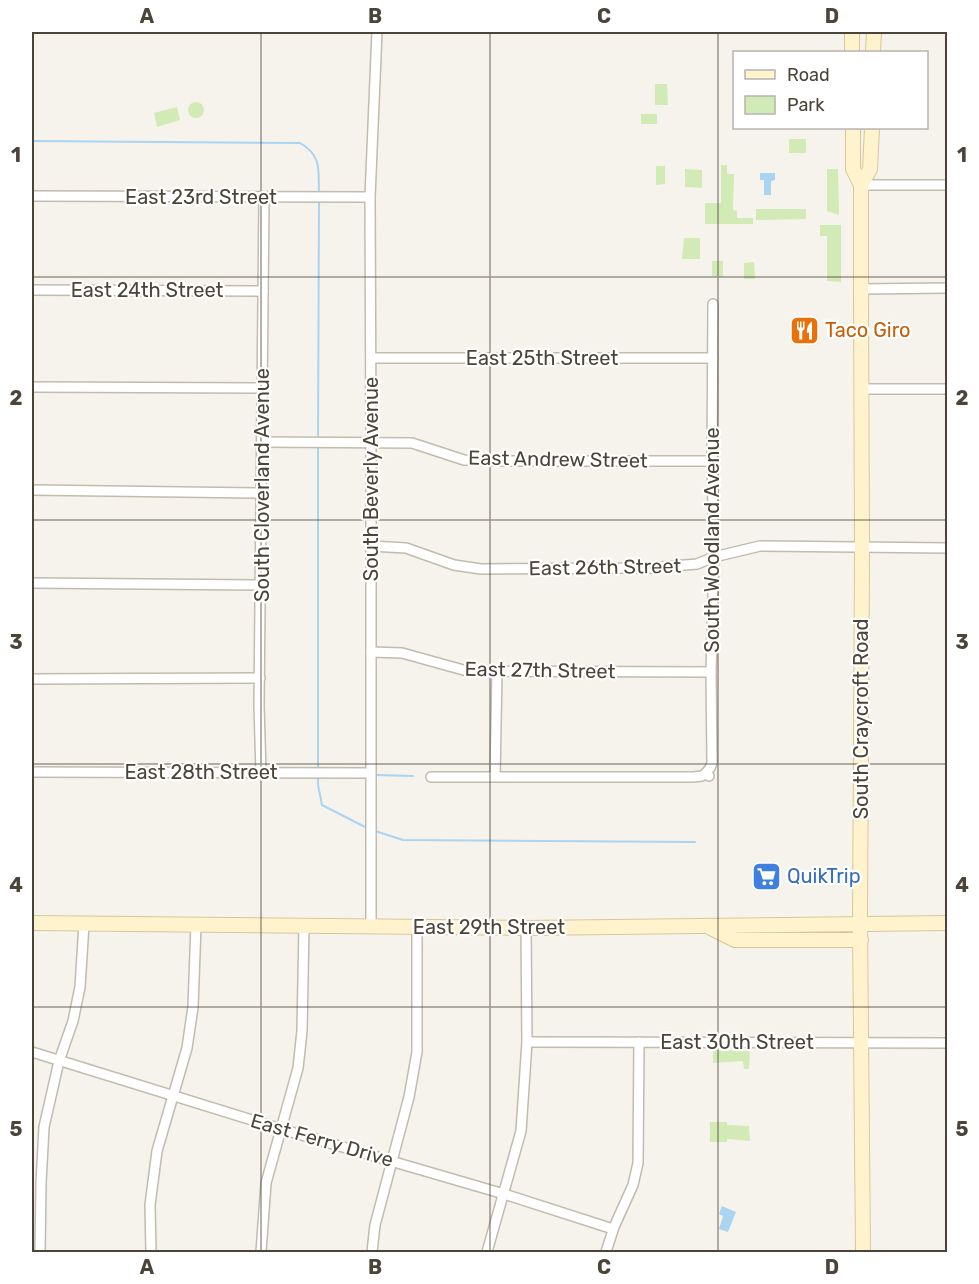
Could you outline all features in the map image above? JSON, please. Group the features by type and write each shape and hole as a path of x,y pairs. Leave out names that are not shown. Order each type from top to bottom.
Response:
{"main road":[{"path":"852,32 852,51"},
{"path":"873,51 874,32"},
{"name":"South Craycroft Road","path":"853,129 853,169 861,185 860,924 863,1252"},
{"name":"South Craycroft Road","path":"861,185 870,169 872,129"},
{"name":"East 29th Street","path":"32,923 526,928 948,922"},
{"path":"706,926 735,940 861,939"}],"street":[{"name":"South Beverly Avenue","path":"370,926 370,197 377,32"},
{"path":"861,185 948,185"},
{"name":"East 23rd Street","path":"32,196 370,197"},
{"name":"South Cloverland Avenue","path":"261,772 259,706 264,197"},
{"path":"861,289 948,288"},
{"name":"East 24th Street","path":"32,290 264,291"},
{"name":"South Woodland Avenue","path":"495,776 708,776 712,763 713,304"},
{"name":"East 25th Street","path":"371,358 712,358"},
{"path":"32,387 262,388"},
{"path":"861,389 948,389"},
{"name":"East Andrew Street","path":"262,442 412,443 464,460 712,461"},
{"path":"32,490 261,493"},
{"name":"East 26th Street","path":"371,546 406,548 454,565 481,569 649,568 697,564 714,557 760,546 948,548"},
{"path":"32,583 261,585"},
{"name":"East 27th Street","path":"371,652 402,652 466,671 711,672"},
{"path":"431,777 495,776 497,672"},
{"path":"32,679 260,678"},
{"name":"East 28th Street","path":"32,772 370,773"},
{"path":"40,1252 44,1127 80,987 84,924"},
{"path":"151,1252 150,1205 157,1151 187,1048 193,1007 195,924"},
{"path":"261,1252 266,1183 298,1068 302,1031 304,926"},
{"path":"372,1252 375,1225 410,1097 417,1052 417,927"},
{"path":"487,1252 521,1131 527,1042 526,928"},
{"name":"East 30th Street","path":"527,1042 948,1043"},
{"path":"606,1252 613,1229 636,1176 639,1042"},
{"name":"East Ferry Drive","path":"32,1052 613,1229"}],"green space":[{"path":"655,84 667,84 668,105 655,105"},
{"path":"193,102 199,102 204,110 202,116 193,118 188,113 188,107"},
{"path":"177,107 180,120 157,127 154,113"},
{"path":"641,114 657,114 657,124 641,124"},
{"path":"789,139 806,139 806,153 789,153"},
{"path":"721,165 727,165 727,174 734,174 733,210 737,211 737,218 753,218 753,224 705,224 705,203 721,203"},
{"path":"656,166 665,166 665,184 656,185"},
{"path":"685,169 702,170 702,188 685,187"},
{"path":"827,169 838,169 839,215 827,211"},
{"path":"756,209 806,209 806,219 756,220"},
{"path":"820,225 841,225 841,282 827,281 827,236 820,236"},
{"path":"684,238 700,238 700,259 682,259"},
{"path":"712,261 723,261 723,277 712,276"},
{"path":"754,262 755,279 744,279 744,263"},
{"path":"713,1050 750,1051 749,1069 744,1069 743,1061 713,1063"},
{"path":"710,1122 749,1126 750,1141 727,1139 727,1142 710,1142"}],"water":[{"path":"760,173 775,173 775,180 771,181 771,195 764,195 764,180 760,180"},
{"path":"722,1206 736,1212 728,1232 719,1229 723,1216 719,1214"}],"waterway":[{"path":"32,141 300,143 313,153 316,159 319,172 319,195"},
{"path":"318,438 319,201"},
{"path":"318,444 318,771"},
{"path":"377,775 413,776"},
{"path":"318,777 322,805 369,829"},
{"path":"375,831 403,840 695,842"}],"place":[{"name":"Taco Giro","path":"804,330"},
{"name":"QuikTrip","path":"766,876"}]}
